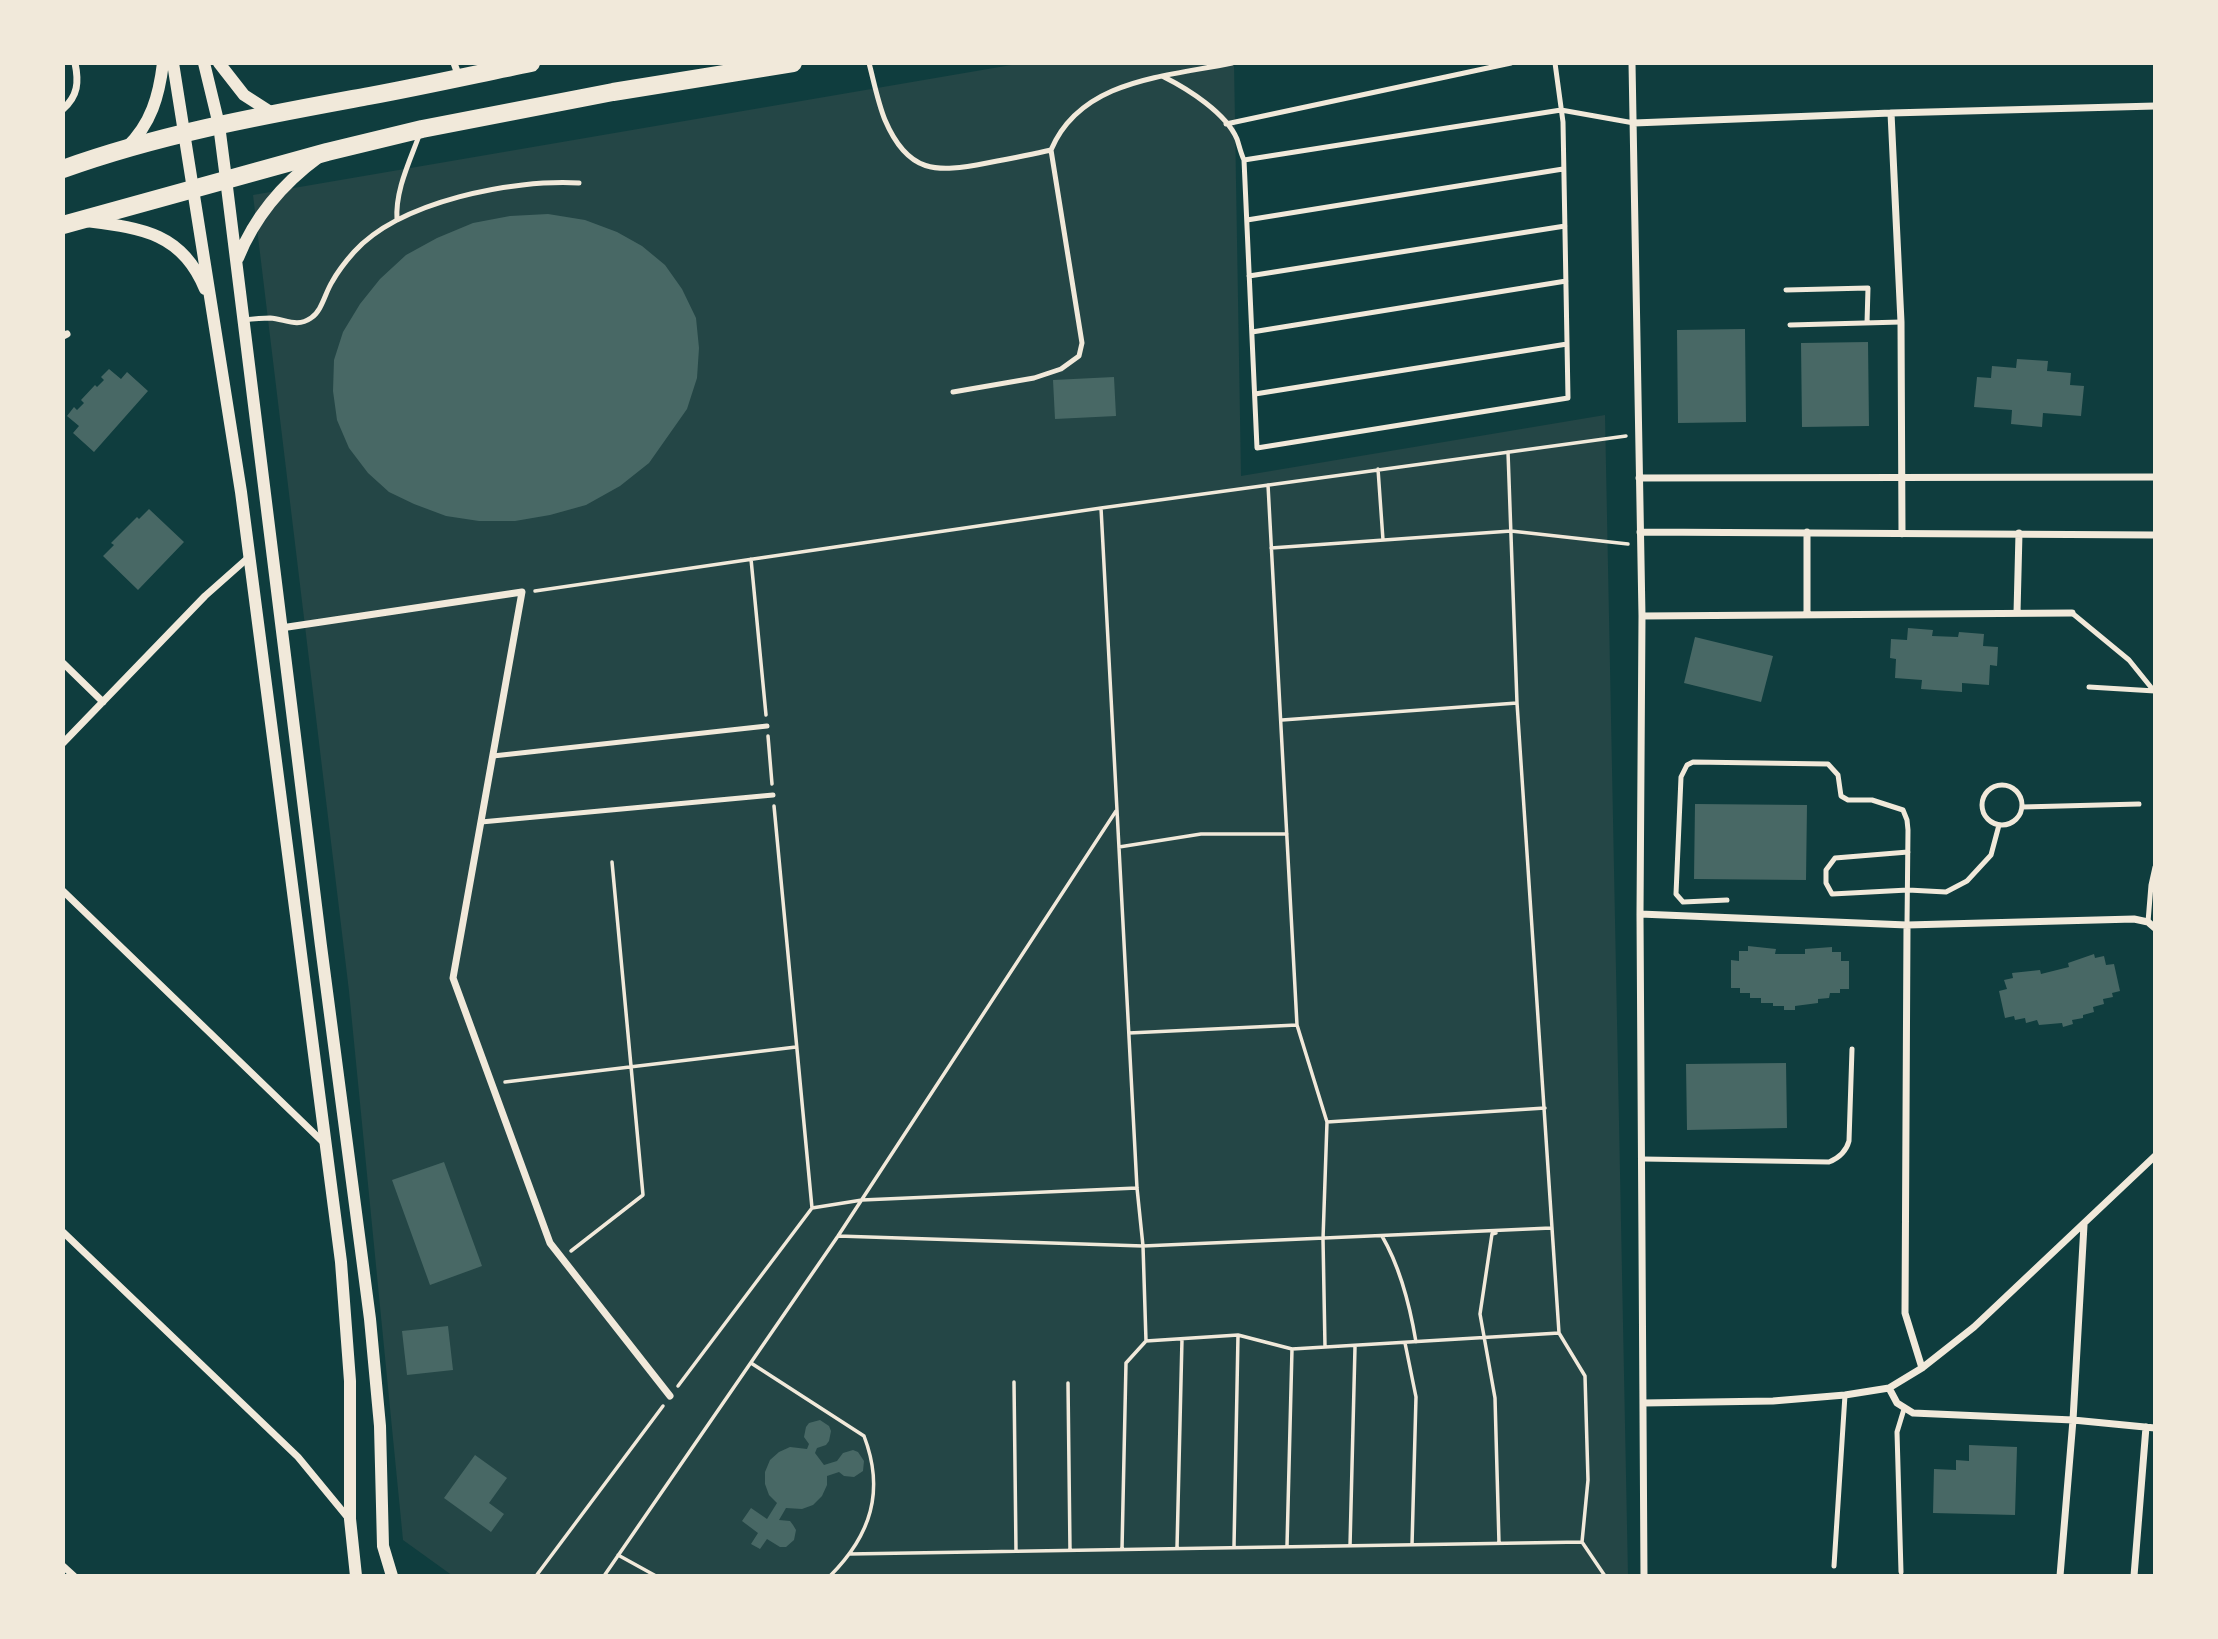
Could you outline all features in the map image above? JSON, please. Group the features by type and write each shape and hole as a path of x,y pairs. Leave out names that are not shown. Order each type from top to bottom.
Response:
{"main road":[{"path":"63,169 183,133 457,70 531,63"},
{"path":"71,223 226,179 422,129 613,92 793,63"}],"street":[{"path":"63,109 78,88 75,63"},
{"path":"125,149 150,117 157,98 163,63"},
{"path":"173,63 250,557 341,1262 348,1333 351,1435 349,1519 356,1576"},
{"path":"204,63 219,125 372,1333 380,1426 383,1546 392,1576"},
{"path":"219,63 244,95 272,113"},
{"path":"1632,63 1642,615 1640,914 1644,1576"},
{"path":"1634,123 2155,106"},
{"path":"1891,113 1900,322 1902,534"},
{"path":"236,262 245,240 268,204 295,176 327,152"},
{"path":"71,223 135,228 146,230 166,240 193,267 210,301"},
{"path":"1639,478 2155,477"},
{"path":"1640,532 2155,535"},
{"path":"1807,532 1807,615"},
{"path":"2017,613 2019,533"},
{"path":"63,743 205,596 250,557"},
{"path":"281,628 522,593 453,978 550,1243 670,1396"},
{"path":"1642,615 2072,613"},
{"path":"63,663 103,702"},
{"path":"63,891 324,1142"},
{"path":"1640,914 1907,925 2134,919 2152,925"},
{"path":"1907,925 1905,1313 1922,1368"},
{"path":"1643,1403 1773,1401 1889,1388 1922,1368 1974,1328 2155,1156"},
{"path":"2060,1576 2073,1420 2084,1225"},
{"path":"63,1232 298,1457 349,1519"},
{"path":"1889,1388 1897,1403 1913,1413 2073,1420 2155,1429"},
{"path":"2134,1576 2146,1427"},
{"path":"63,1566 74,1576"}],"lane":[{"path":"869,63 885,119 898,145 923,165 934,169 958,170 1051,150"},
{"path":"953,392 1034,378 1061,369 1079,356 1082,342 1051,150 1063,125 1084,105 1112,90 1232,63"},
{"path":"1226,124 1511,63"},
{"path":"1164,77 1198,97 1226,124 1238,141 1244,160 1257,448 1568,398 1561,110 1555,63"},
{"path":"1244,160 1561,110 1634,123"},
{"path":"397,220 396,206 401,184 422,129"},
{"path":"1247,220 1563,169"},
{"path":"243,320 273,318 297,323 311,318 318,312 344,263 373,235 397,220 435,205 498,188 530,183 579,183"},
{"path":"1249,276 1565,226"},
{"path":"1252,332 1566,281"},
{"path":"1786,290 1868,288 1867,323"},
{"path":"1790,325 1900,322"},
{"path":"1255,394 1567,344"},
{"path":"2072,613 2129,660 2155,691"},
{"path":"2089,687 2155,691"},
{"path":"493,756 767,726"},
{"path":"1727,900 1683,902 1676,894 1681,777 1687,765 1693,762 1828,764 1838,775 1841,796 1848,800 1872,800 1903,810 1907,820 1907,925"},
{"path":"2006,786 2012,788 2021,799 2022,807 2014,821 1999,825 1985,817 1982,801 1992,788 2006,786"},
{"path":"481,822 773,795"},
{"path":"2022,807 2139,804"},
{"path":"1908,852 1835,858 1826,870 1825,877 1832,894 1908,890 1946,892 1967,881 1991,855 1999,825"},
{"path":"2152,925 2151,885 2155,867"},
{"path":"1643,1159 1802,1162 1835,1160 1844,1152 1849,1141 1852,1049"},
{"path":"1834,1566 1845,1395"},
{"path":"1901,1572 1897,1432 1904,1409"}],"path":[{"path":"522,593 1101,508 1639,434"},
{"path":"1508,452 1517,703 1559,1333 1585,1376 1588,1480 1582,1542 1605,1576"},
{"path":"1378,470 1382,540"},
{"path":"1268,485 1297,1025 1327,1122 1323,1239 1325,1347"},
{"path":"1101,508 1143,1246 1146,1341 1126,1363 1122,1549"},
{"path":"1271,548 1511,531 1640,546"},
{"path":"536,1576 812,1208 751,559"},
{"path":"1281,720 1517,703"},
{"path":"604,1576 838,1236 1117,810"},
{"path":"1119,847 1201,834 1287,834"},
{"path":"562,1258 643,1195 612,862"},
{"path":"1129,1032 1297,1025"},
{"path":"492,1084 797,1047"},
{"path":"1327,1122 1545,1108"},
{"path":"812,1208 862,1200 1138,1188"},
{"path":"838,1236 1143,1246 1551,1228"},
{"path":"1499,1543 1495,1398 1480,1314 1492,1234 1503,1231"},
{"path":"1382,1236 1390,1249 1402,1285 1416,1342"},
{"path":"1146,1341 1238,1335 1292,1349 1559,1333"},
{"path":"1234,1547 1238,1335"},
{"path":"1177,1548 1182,1339"},
{"path":"1405,1342 1416,1397 1412,1545"},
{"path":"1350,1546 1354,1347"},
{"path":"1287,1546 1292,1349"},
{"path":"751,1363 864,1436 874,1469 874,1500 864,1528 849,1555 830,1576"},
{"path":"1014,1382 1016,1551"},
{"path":"1068,1383 1070,1550"},
{"path":"849,1555 1582,1542"},
{"path":"618,1555 656,1576"}],"shaded area":[{"path":"1023,63 1234,63 1241,476 1605,415 1628,1576 453,1576 403,1540 349,991 253,195"}],"building":[{"path":"548,214 585,220 617,232 642,246 665,265 682,289 696,318 699,348 697,378 687,409 649,463 620,486 586,505 515,521 479,521 446,516 389,492 368,473 349,448 337,420 333,391 334,360 343,332 380,279 406,255 473,223 510,216"},
{"path":"1745,329 1746,422 1678,423 1677,330"},
{"path":"1868,342 1869,426 1802,427 1801,343"},
{"path":"2017,359 2048,361 2047,371 2071,373 2070,385 2084,386 2081,416 2043,413 2042,427 2011,424 2012,410 1974,407 1977,377 1991,378 1992,366 2016,368"},
{"path":"109,369 121,379 127,372 148,391 94,452 73,433 79,426 67,416 74,407 77,410 84,403 81,400 95,385 97,387 104,380 101,377"},
{"path":"1114,377 1116,416 1055,419 1053,380"},
{"path":"149,509 184,542 138,590 103,556 114,545 111,543"},
{"path":"1908,628 1933,630 1932,636 1958,637 1959,632 1984,634 1983,646 1998,647 1997,666 1990,665 1989,685 1962,683 1962,692 1921,689 1922,680 1895,678 1896,659 1890,658 1891,639 1907,640"},
{"path":"1695,637 1773,656 1761,702 1684,683"},
{"path":"1695,804 1807,805 1806,880 1694,879"},
{"path":"1748,946 1776,949 1775,954 1805,954 1805,949 1832,947 1832,952 1841,952 1841,961 1849,961 1849,989 1830,993 1829,998 1818,999 1818,1003 1795,1006 1795,1010 1784,1010 1784,1006 1773,1006 1773,1003 1761,1003 1761,998 1750,998 1750,993 1740,993 1740,988 1731,988 1731,960 1739,961 1739,951 1748,951"},
{"path":"2094,954 2095,958 2104,956 2106,965 2114,964 2120,991 2112,993 2113,997 2103,999 2104,1004 2093,1007 2094,1012 2072,1020 2073,1024 2063,1027 2062,1023 2039,1025 2037,1020 2026,1023 2025,1018 2005,1018 1999,991 2007,989 2004,980 2013,978 2012,973 2040,970 2041,974 2069,967 2068,963"},
{"path":"1786,1063 1787,1128 1687,1130 1686,1064"},
{"path":"444,1162 482,1266 430,1285 392,1180"},
{"path":"448,1326 453,1370 407,1375 402,1331"},
{"path":"820,1420 829,1426 831,1431 829,1441 817,1448 815,1453 824,1465 837,1461 843,1453 853,1450 858,1452 864,1461 863,1471 854,1477 844,1476 839,1472 827,1476 827,1485 822,1496 813,1505 802,1509 786,1508 779,1520 790,1521 796,1530 794,1540 786,1547 780,1547 767,1539 760,1549 751,1544 758,1533 742,1521 751,1508 767,1519 777,1503 769,1495 765,1484 765,1472 770,1460 790,1447 807,1449 809,1444 804,1437 806,1427 809,1423"},
{"path":"1969,1445 2017,1447 2015,1515 1933,1513 1934,1469 1956,1470 1956,1460 1969,1461"},
{"path":"475,1455 507,1478 489,1503 504,1514 491,1532 444,1498"}]}
